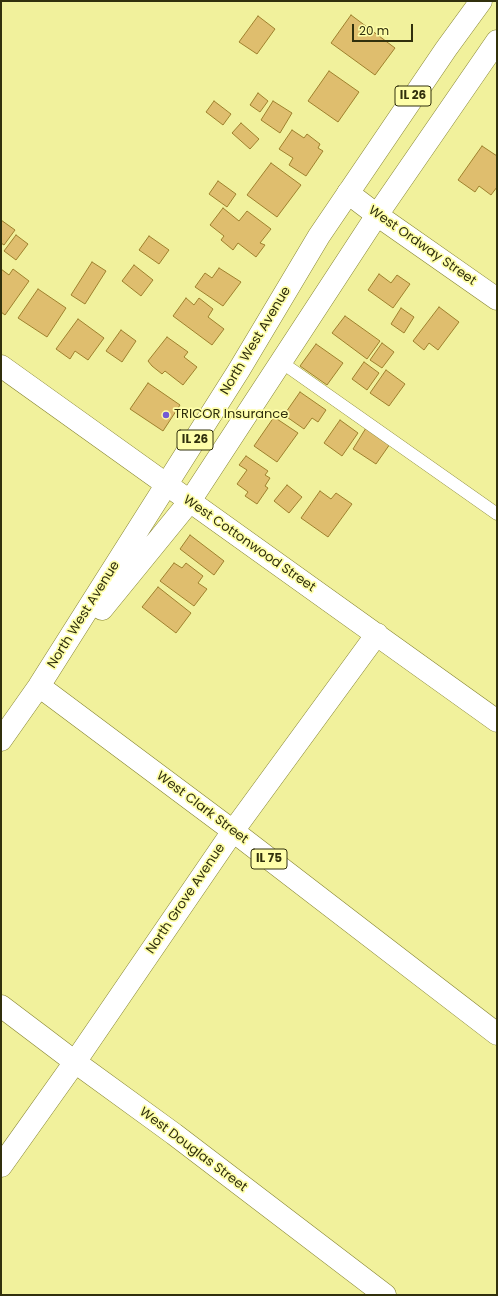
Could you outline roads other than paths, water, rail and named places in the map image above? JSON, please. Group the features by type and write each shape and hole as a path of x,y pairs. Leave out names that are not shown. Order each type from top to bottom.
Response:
{"main road":[{"name":"North West Avenue","path":"1,740 39,686 239,370 319,236 446,49 481,1"},
{"name":"North West Avenue","path":"39,686 190,501 377,215 493,55"},
{"name":"West Ordway Street","path":"348,193 497,299"},
{"name":"West Cottonwood Street","path":"1,366 497,721"},
{"name":"North Grove Avenue","path":"1,1166 75,1062 232,831 377,634"},
{"name":"West Clark Street","path":"39,686 232,831 497,1034"},
{"name":"West Douglas Street","path":"1,1006 174,1134 385,1295"}],"lane":[{"path":"281,362 497,514"}],"place":[{"name":"TRICOR Insurance","path":"166,415"}]}
